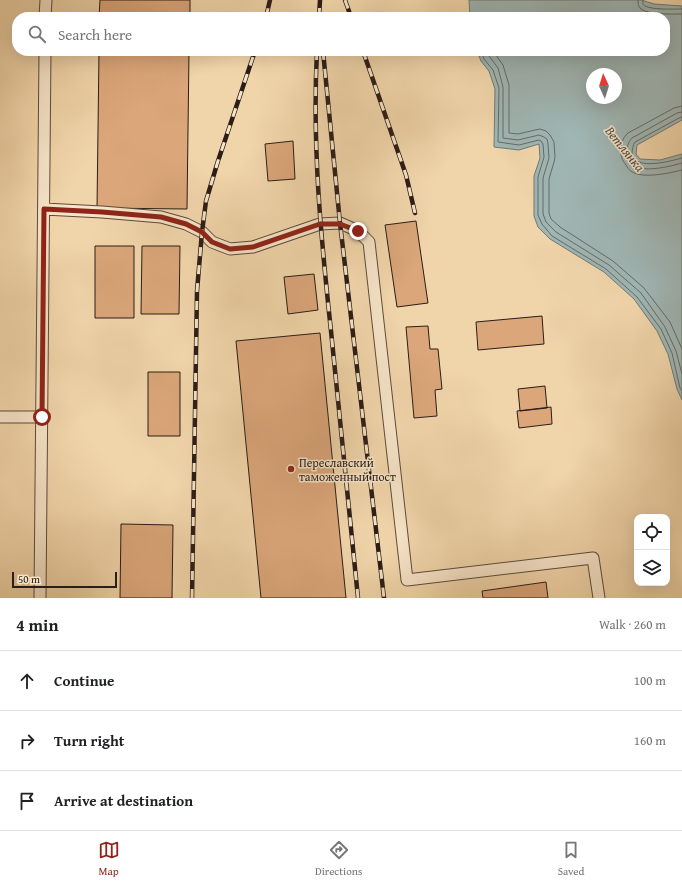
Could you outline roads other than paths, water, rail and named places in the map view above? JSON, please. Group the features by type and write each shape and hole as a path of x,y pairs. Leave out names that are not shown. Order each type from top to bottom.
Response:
{"street":[{"path":"46,0 46,12"},
{"path":"40,598 45,56"},
{"path":"44,209 161,217 186,224 202,232 212,242 230,249 253,247 320,224 340,224 358,231 368,242 407,580 593,558 599,598"},
{"path":"0,417 42,417"}],"water":[{"name":"Ветлянка","path":"469,0 641,0 654,4 682,6 682,120 637,145 636,154 640,159 660,160 682,154 682,400 677,389 668,354 657,331 634,299 604,272 550,239 538,227 534,216 534,176 540,158 539,144 519,150 494,147 495,89 489,71 479,56 670,56 670,12 470,12"}],"railway":[{"path":"267,12 270,0"},
{"path":"319,12 320,0"},
{"path":"345,0 349,12"},
{"path":"192,598 197,291 202,232 206,201 253,56"},
{"path":"317,56 316,121 318,191 327,296 358,598"},
{"path":"323,56 340,223 384,598"},
{"path":"365,56 406,175 415,213"}],"place":[{"name":"Переславский таможенный пост","path":"291,469"}]}
